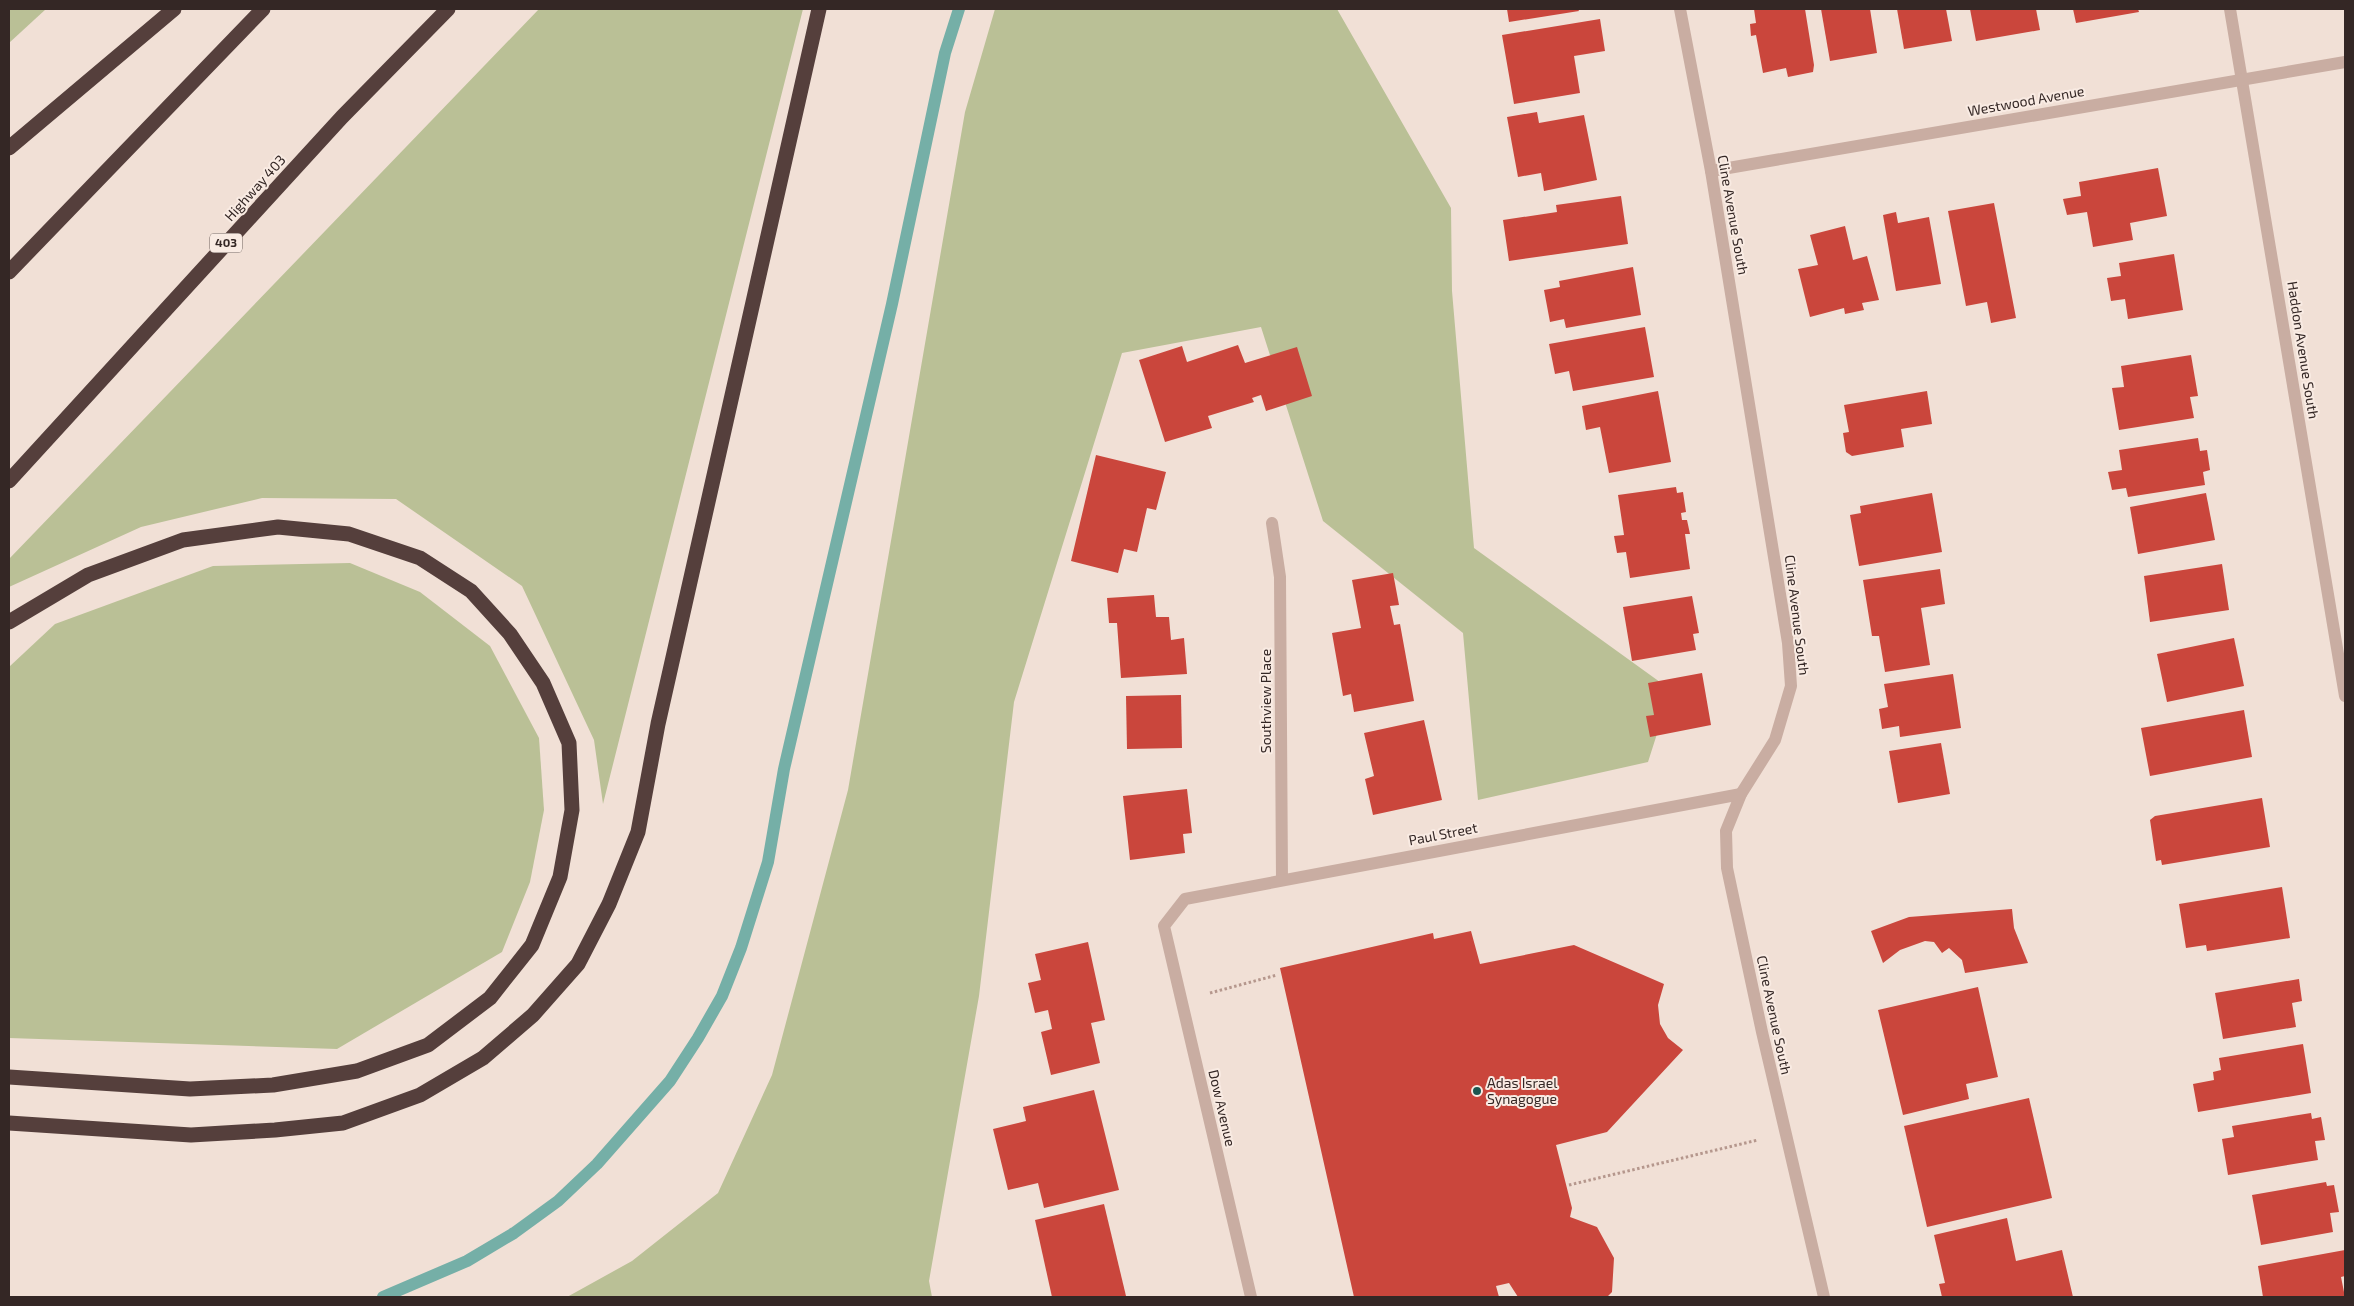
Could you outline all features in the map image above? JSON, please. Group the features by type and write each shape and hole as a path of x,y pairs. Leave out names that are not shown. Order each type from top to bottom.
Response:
{"highway":[{"path":"9,148 174,9"},
{"path":"9,272 263,9"},
{"name":"Highway 403","path":"9,481 342,117 448,9"},
{"path":"9,1123 191,1135 275,1130 343,1122 420,1095 483,1058 533,1015 578,964 609,904 638,832 658,724 819,9"},
{"path":"9,622 88,575 183,540 278,527 348,534 420,558 470,591 510,634 543,683 569,743 572,810 560,877 532,945 490,998 428,1045 357,1072 273,1085 190,1089 9,1077"}],"street":[{"name":"Cline Avenue South","path":"1680,9 1711,171 1788,644 1791,686 1775,740 1741,794 1726,831 1727,868 1785,1134 1824,1297"},
{"name":"Haddon Avenue South","path":"2230,9 2345,696"},
{"name":"Westwood Avenue","path":"1711,171 2345,62"},
{"name":"Southview Place","path":"1272,523 1280,577 1282,879"},
{"name":"Paul Street","path":"1164,926 1185,899 1282,879 1741,794"},
{"name":"Dow Avenue","path":"1164,926 1251,1297"}],"path":[{"path":"1182,1000 1277,975"},
{"path":"1568,1185 1785,1134"}],"green space":[{"path":"9,9 46,9 9,43"},
{"path":"539,9 803,9 603,804 594,740 522,586 396,499 262,498 141,527 9,587 9,559"},
{"path":"995,9 1337,9 1451,208 1452,291 1474,548 1671,690 1648,762 1478,800 1463,633 1323,521 1261,327 1122,353 1014,702 979,996 929,1281 932,1297 567,1297 632,1261 718,1193 772,1075 848,790 965,112"},
{"path":"350,563 420,592 490,646 539,738 544,810 530,882 502,952 337,1049 9,1038 9,667 55,624 213,566"}],"building":[{"path":"1507,9 1578,9 1579,11 1509,22"},
{"path":"1754,9 1805,9 1814,65 1813,72 1788,77 1786,68 1763,73 1756,35 1751,36 1750,24 1756,23"},
{"path":"1821,9 1870,9 1877,53 1830,61"},
{"path":"1897,9 1946,9 1952,41 1904,49"},
{"path":"1970,9 2036,9 2040,30 1976,41"},
{"path":"2073,9 2138,9 2139,12 2076,23"},
{"path":"1600,19 1605,51 1574,56 1580,93 1514,104 1502,35"},
{"path":"1537,112 1539,123 1584,115 1597,180 1544,191 1541,173 1518,177 1507,117"},
{"path":"2158,168 2167,216 2130,223 2133,240 2093,247 2087,212 2067,215 2063,199 2081,196 2079,182"},
{"path":"1621,196 1628,244 1509,261 1503,220 1557,212 1556,205"},
{"path":"1994,203 2016,318 1991,323 1987,302 1966,306 1948,211"},
{"path":"1896,212 1898,223 1929,217 1941,284 1896,291 1883,215"},
{"path":"1845,226 1853,260 1867,256 1879,300 1862,303 1864,310 1845,314 1844,308 1810,317 1798,269 1818,265 1810,235"},
{"path":"2174,254 2183,310 2128,319 2125,299 2111,301 2107,278 2121,276 2119,263"},
{"path":"1633,267 1641,315 1566,328 1564,319 1550,322 1544,290 1560,287 1559,281"},
{"path":"1645,327 1654,377 1573,391 1569,371 1555,374 1549,344"},
{"path":"1238,345 1245,363 1297,347 1312,396 1266,411 1261,395 1252,398 1254,402 1208,416 1212,428 1165,442 1139,360 1182,346 1187,362"},
{"path":"2191,355 2198,396 2190,397 2194,418 2119,430 2112,388 2124,387 2121,366"},
{"path":"1658,391 1671,462 1609,473 1600,427 1586,430 1582,406"},
{"path":"1927,391 1932,424 1901,429 1904,447 1852,456 1846,452 1843,433 1849,432 1844,405"},
{"path":"2198,438 2200,451 2207,450 2210,470 2203,472 2205,485 2128,497 2126,488 2112,490 2108,472 2122,470 2119,450"},
{"path":"1096,455 1166,472 1156,510 1147,508 1137,552 1124,549 1118,573 1071,561"},
{"path":"1676,487 1677,493 1683,492 1686,512 1681,513 1682,520 1687,520 1690,534 1685,534 1690,569 1630,578 1626,552 1617,553 1614,536 1624,535 1618,495"},
{"path":"1932,493 1942,552 1859,566 1850,515 1861,513 1860,506"},
{"path":"2206,493 2215,540 2138,554 2130,507"},
{"path":"2222,564 2229,610 2150,622 2144,576"},
{"path":"1940,569 1945,604 1921,608 1930,665 1885,672 1879,636 1872,636 1863,580"},
{"path":"1393,573 1399,605 1390,606 1394,625 1400,624 1414,701 1354,712 1351,694 1343,696 1332,633 1361,628 1352,580"},
{"path":"1154,595 1156,617 1169,617 1171,640 1184,638 1187,674 1121,678 1117,623 1109,623 1107,598"},
{"path":"1692,596 1699,633 1693,634 1696,650 1632,661 1623,607"},
{"path":"2234,638 2244,686 2167,702 2157,654"},
{"path":"1702,673 1711,725 1650,737 1646,716 1654,715 1648,683"},
{"path":"1953,674 1961,728 1900,737 1899,726 1882,729 1879,709 1888,707 1884,684"},
{"path":"1181,695 1182,748 1127,749 1126,696"},
{"path":"2244,710 2252,757 2150,776 2141,728"},
{"path":"1424,720 1442,800 1373,815 1365,779 1374,776 1364,733"},
{"path":"1941,743 1950,794 1898,803 1889,751"},
{"path":"1187,789 1192,833 1183,834 1185,853 1130,860 1123,796"},
{"path":"2262,798 2270,847 2162,865 2161,860 2156,861 2150,820 2155,816"},
{"path":"2282,887 2290,938 2207,951 2206,945 2186,948 2179,904"},
{"path":"2012,909 2014,928 2028,963 1965,973 1962,960 1949,948 1942,953 1934,942 1925,941 1900,950 1883,963 1871,931 1909,917"},
{"name":"Adas Israel Synagogue","path":"1471,931 1480,964 1574,945 1664,984 1658,1005 1660,1024 1668,1038 1683,1050 1607,1132 1556,1145 1572,1208 1570,1217 1597,1227 1614,1258 1612,1292 1607,1297 1518,1297 1509,1283 1496,1286 1499,1297 1354,1297 1280,968 1433,933 1434,939"},
{"path":"1088,942 1105,1020 1091,1023 1100,1063 1051,1075 1041,1032 1052,1029 1048,1010 1035,1013 1028,983 1041,980 1035,954"},
{"path":"2299,979 2302,1001 2292,1003 2296,1027 2223,1039 2215,993"},
{"path":"1978,987 1998,1077 1966,1084 1969,1099 1903,1115 1878,1010"},
{"path":"2303,1044 2311,1093 2198,1112 2193,1084 2214,1080 2213,1072 2221,1070 2219,1058"},
{"path":"1094,1090 1119,1190 1044,1208 1038,1183 1008,1190 993,1129 1026,1121 1023,1107"},
{"path":"2029,1098 2052,1198 1927,1227 1904,1126"},
{"path":"2311,1113 2312,1119 2321,1117 2325,1140 2315,1141 2318,1160 2228,1175 2222,1139 2234,1137 2232,1126"},
{"path":"2326,1182 2327,1186 2334,1185 2339,1212 2330,1213 2333,1232 2261,1245 2252,1195"},
{"path":"1104,1204 1126,1296 1052,1297 1035,1220"},
{"path":"2007,1218 2016,1261 2062,1250 2073,1297 1942,1297 1939,1284 1945,1283 1934,1235"},
{"path":"2345,1250 2345,1276 2341,1277 2345,1297 2263,1297 2258,1266"}],"waterway":[{"path":"383,1297 467,1261 514,1233 558,1201 597,1164 670,1081 722,996 741,948 768,862 784,769 892,304 945,53 959,9"}],"place":[{"name":"Adas Israel Synagogue","path":"1477,1091"}]}
